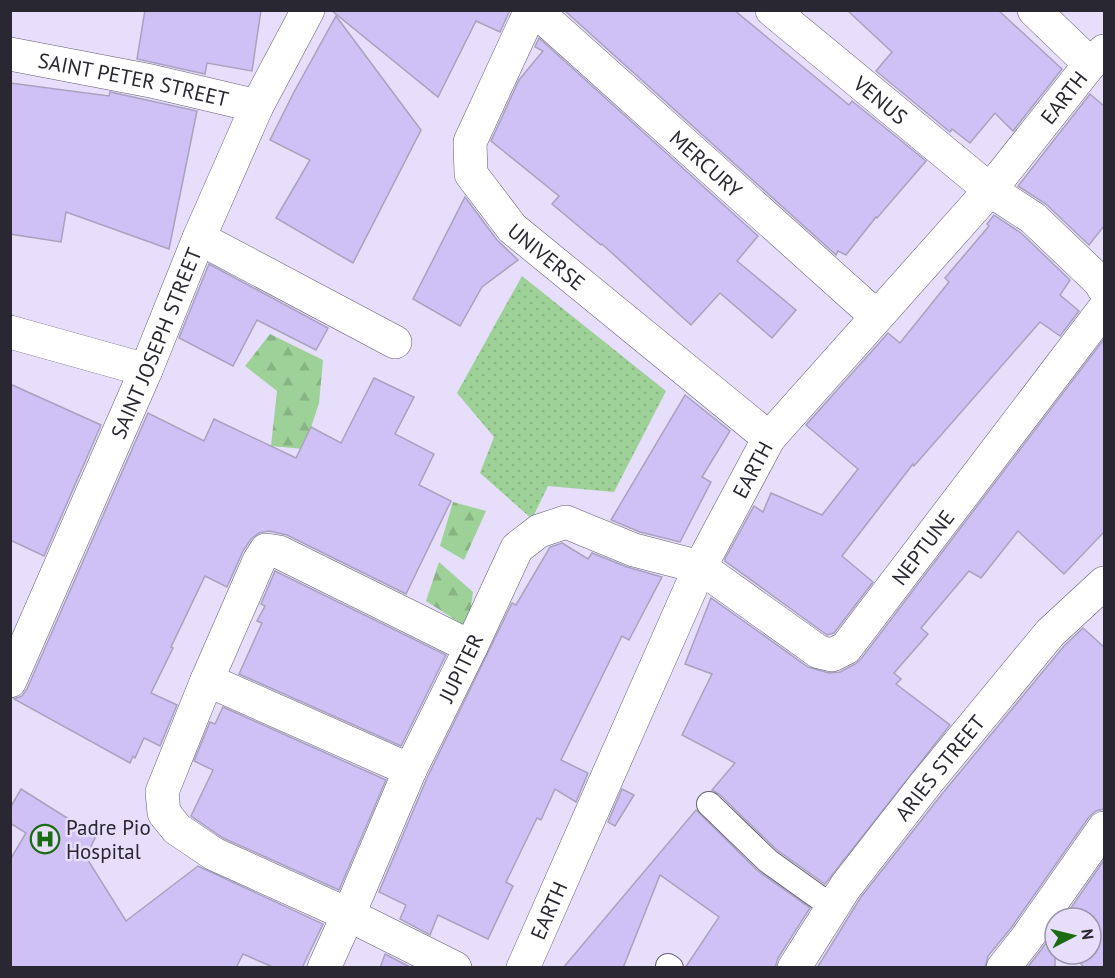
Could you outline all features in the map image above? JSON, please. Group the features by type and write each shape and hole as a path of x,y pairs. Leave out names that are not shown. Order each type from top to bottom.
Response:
{"street":[{"name":"SAINT JOSEPH STREET","path":"10,681 146,370 199,238 257,106 308,10"},
{"name":"MERCURY","path":"533,10 876,316"},
{"name":"UNIVERSE","path":"533,10 470,142 471,174 512,228 769,438"},
{"name":"VENUS","path":"772,10 990,190"},
{"path":"1034,10 1097,58"},
{"name":"SAINT PETER STREET","path":"10,54 151,81 257,106"},
{"name":"EARTH","path":"523,968 700,567 769,438 990,190 1097,58"},
{"path":"990,190 1034,218 1100,282 1104,289"},
{"path":"199,238 395,342"},
{"name":"NEPTUNE","path":"700,567 819,651 832,655 846,648 1104,309"},
{"path":"10,332 146,370"},
{"name":"JUPITER","path":"324,968 410,770 517,548 538,531 567,522 634,550 700,567"},
{"path":"455,968 347,914 214,854 177,829 164,813 162,792 207,680 259,561 266,550 279,552 471,647"},
{"name":"ARIES STREET","path":"794,968 831,906 927,782 1050,633 1104,583"},
{"path":"207,680 410,770"},
{"path":"1003,968 1104,828"}],"lane":[{"path":"709,804 768,861 831,906"}],"green space":[{"path":"522,276 666,391 614,492 548,486 532,519 480,473 494,437 457,393"},
{"path":"270,334 323,360 319,403 304,449 271,446 277,391 245,366"},
{"path":"453,502 486,511 464,560 440,546"},
{"path":"439,562 473,592 468,628 426,601"}],"building":[{"path":"145,10 261,10 252,71 207,63 205,74 137,59"},
{"path":"331,10 510,10 500,32 476,21 438,97"},
{"path":"564,10 734,10 849,105 852,101 926,161 846,255 838,251 836,255"},
{"path":"847,10 998,10 1062,69 1013,131 995,113 970,143 952,129 950,132 876,71 892,52"},
{"path":"336,16 421,130 353,263 276,218 310,160 270,140"},
{"path":"539,38 758,236 737,261 796,310 772,338 720,293 691,325 602,244 552,204 559,196 491,141 519,80 543,51 535,47"},
{"path":"10,83 109,96 110,92 197,111 169,249 66,212 61,242 10,234"},
{"path":"1090,94 1104,106 1104,226 1089,245 1046,204 1018,186"},
{"path":"465,197 497,240 518,260 482,287 460,326 413,299"},
{"path":"994,215 1021,233 1070,280 1060,295 1079,311 1060,336 1040,322 914,466 913,464 842,556 873,582 834,633 827,635 725,559 754,506 763,512 771,493 822,515 858,469 806,425 888,333 900,343 949,282 945,278 989,226 987,224"},
{"path":"209,264 328,328 316,350 257,320 233,366 179,338"},
{"path":"1104,339 1104,532 1064,574 1018,531 981,578 969,571 921,628 928,634 894,673 901,679 896,684 950,725 825,884 777,850 719,794 712,790 735,763 682,735 712,674 685,664 711,598 808,667 829,673 840,672 855,664"},
{"path":"374,378 414,397 395,434 434,454 419,485 451,501 406,594 287,535 269,531 259,533 251,539 243,551 227,587 205,576 171,647 173,648 151,693 177,705 160,746 144,738 135,758 133,756 130,763 14,699 22,696 27,689 148,413 204,441 214,419 296,458 311,427 341,443"},
{"path":"10,384 101,425 44,556 10,540"},
{"path":"685,395 730,431 702,477 711,482 680,542 640,532 611,520"},
{"path":"562,543 588,559 592,553 627,567 662,577 629,640 622,636 561,760 588,773 576,802 555,789 541,820 537,818 506,882 513,886 488,939 438,915 430,935 400,919 406,905 379,892 427,778 512,603 516,605 550,547"},
{"path":"275,571 446,655 401,746 239,674 262,623 257,621 265,606 261,604"},
{"path":"1083,628 1104,647 1104,809 1096,811 1089,817 1011,928 988,956 985,968 817,968 861,897 1064,646"},
{"path":"223,707 386,780 339,890 223,838 191,816 213,770 194,761 210,722 215,724"},
{"path":"21,789 96,836 86,857 126,921 198,866 323,924 302,968 275,968 243,954 236,968 10,968 10,860 26,833 10,823 10,808"},
{"path":"622,789 634,795 615,826 608,822"},
{"path":"696,810 758,871 810,908 778,958 775,968 685,968 719,917 660,875 623,968 563,968"},
{"path":"1104,860 1104,968 1085,968 1083,966 1103,966 1103,906 1072,906"},
{"path":"1043,947 1043,966 1055,966 1055,968 1027,968"},
{"path":"385,954 412,968 380,968"}],"place":[{"name":"Padre Pio Hospital","path":"45,839"}]}
